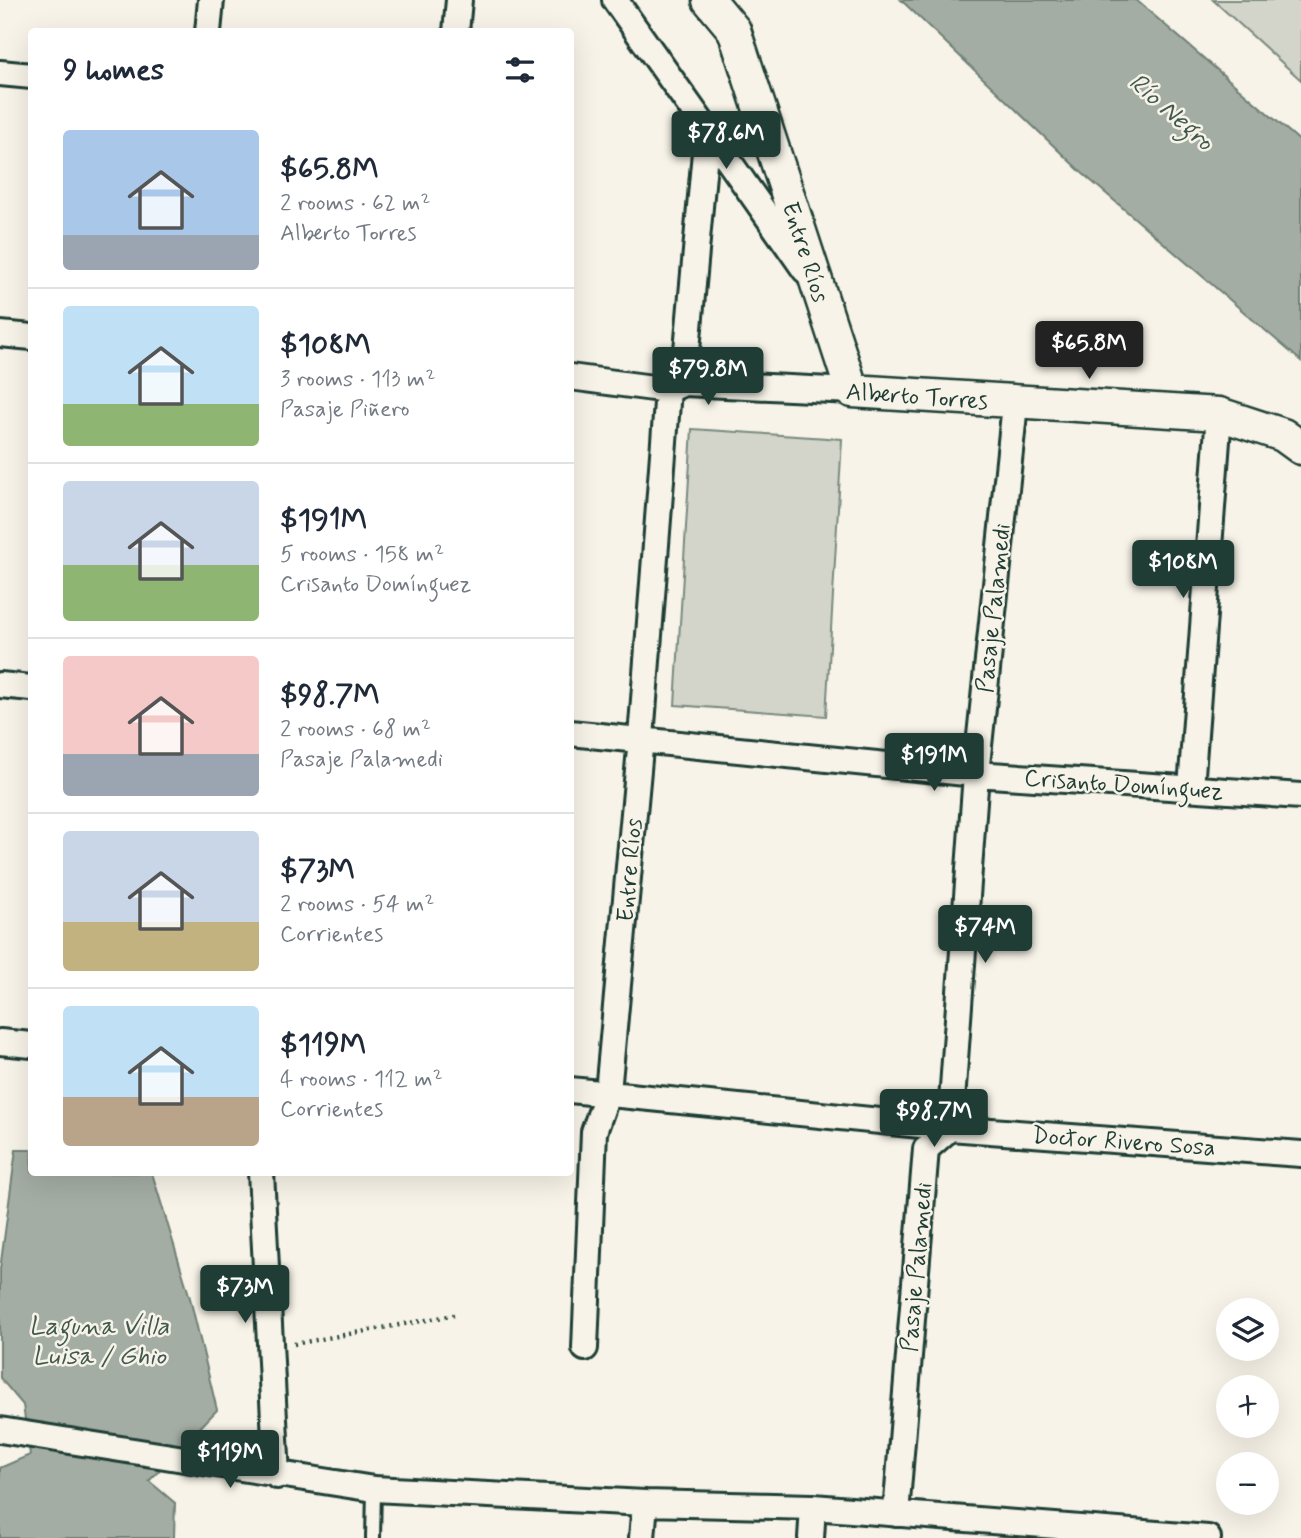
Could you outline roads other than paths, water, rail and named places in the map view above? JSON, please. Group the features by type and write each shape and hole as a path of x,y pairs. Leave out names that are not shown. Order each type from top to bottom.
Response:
{"street":[{"path":"208,28 211,0"},
{"path":"456,28 459,0"},
{"path":"615,0 816,284"},
{"name":"Entre Ríos","path":"709,0 734,30 852,391"},
{"path":"0,73 28,76"},
{"name":"Entre Ríos","path":"585,1348 594,1132 608,1092 676,386 708,130"},
{"path":"0,334 28,337"},
{"name":"Alberto Torres","path":"574,377 676,386 852,391 1015,404 1219,414 1283,435 1301,448"},
{"name":"Pasaje Palamedi","path":"895,1514 926,1149 950,1128 976,774 1015,404"},
{"path":"1191,788 1219,414"},
{"path":"0,685 28,688"},
{"name":"Crisanto Domínguez","path":"574,733 976,774 1301,796"},
{"path":"0,1042 28,1045"},
{"name":"Doctor Rivero Sosa","path":"574,1090 950,1128 1301,1154"},
{"path":"261,1176 277,1476"},
{"path":"0,1430 277,1476 374,1489 645,1503 813,1507 1152,1536 1208,1538"},
{"path":"642,1538 645,1503"},
{"path":"811,1538 813,1507"}],"lane":[{"path":"373,1538 374,1489"}],"water":[{"name":"Río Negro","path":"901,0 1136,0 1301,142 1301,361 1081,172"},
{"name":"Laguna Villa Luisa / Ghio","path":"16,1150 28,1150 28,1176 153,1176 190,1298 217,1410 149,1481 175,1503 174,1538 0,1538 0,1468 30,1455 23,1405 0,1378 0,1269"}]}
